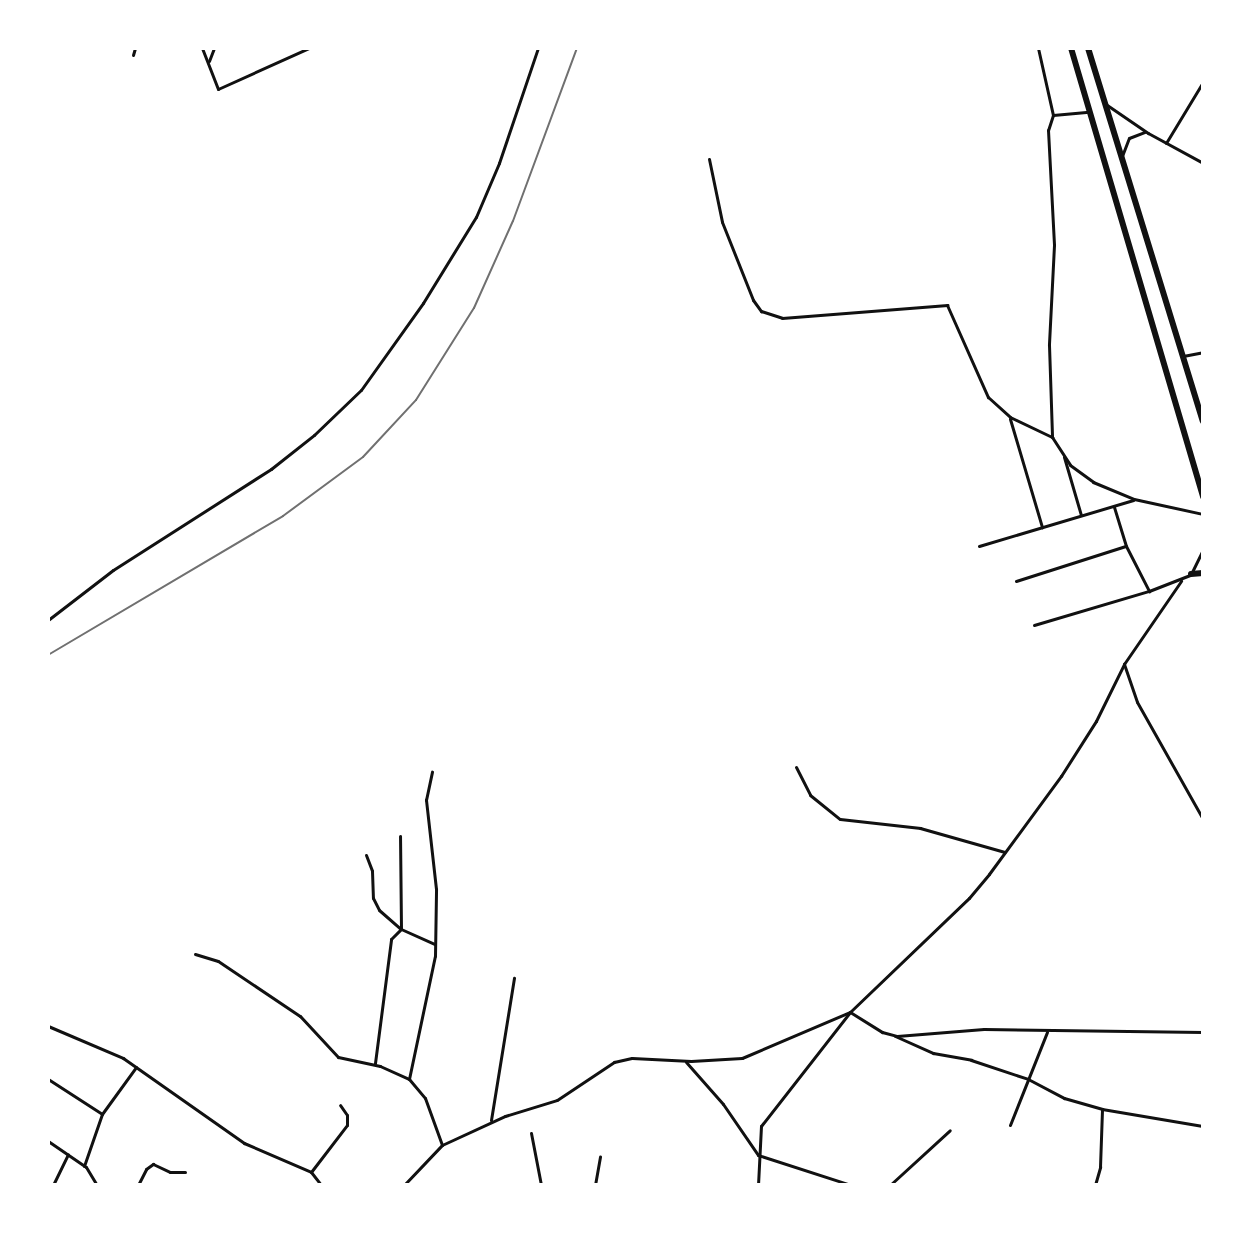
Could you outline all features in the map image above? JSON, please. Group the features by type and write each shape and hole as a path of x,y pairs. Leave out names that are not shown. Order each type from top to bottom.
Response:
{"highway":[{"path":"1071,48 1203,497"},
{"path":"1088,48 1203,421"},
{"path":"1191,574 1203,570"}],"street":[{"path":"133,55 135,48"},
{"path":"202,48 218,89 309,48"},
{"path":"209,61 214,48"},
{"path":"48,620 113,570 271,469 323,427 361,390 423,303 476,217 499,163 538,48"},
{"path":"1038,48 1053,115 1048,130 1054,245 1049,366 1052,437 1063,456 1081,515"},
{"path":"1166,143 1203,82"},
{"path":"1104,102 1148,133 1203,163"},
{"path":"1053,115 1090,112"},
{"path":"1121,160 1129,138 1137,133 1148,133"},
{"path":"709,159 722,222 753,300 761,311 782,318 947,305 988,397 1010,417 1052,437"},
{"path":"1182,357 1203,352"},
{"path":"1010,417 1042,527"},
{"path":"1063,456 1093,482 1134,499 1203,514"},
{"path":"979,546 1134,499"},
{"path":"1113,505 1126,546 1149,591"},
{"path":"1016,581 1126,546"},
{"path":"1034,625 1181,581 1191,574 1203,549"},
{"path":"758,1185 761,1126 850,1012 969,898 1006,852 1083,742 1124,664 1181,581"},
{"path":"1124,664 1131,690 1203,819"},
{"path":"796,767 810,795 840,819 920,828 1006,852"},
{"path":"409,1079 433,974 436,944 436,889 426,800 432,772"},
{"path":"375,1064 391,939 401,929 400,836"},
{"path":"366,855 372,871 376,906 401,929 436,944"},
{"path":"195,954 218,961 300,1016 338,1057 375,1064 409,1079 425,1098 442,1145"},
{"path":"491,1122 498,1062 514,978"},
{"path":"850,1012 933,1053 971,1060 1028,1079 1064,1098 1102,1109 1203,1126"},
{"path":"404,1185 442,1145 491,1122 557,1100 620,1060 742,1058 850,1012"},
{"path":"48,1026 109,1051 244,1143 311,1172 321,1185"},
{"path":"892,1035 984,1029 1203,1032"},
{"path":"1010,1125 1047,1031"},
{"path":"685,1061 723,1104 758,1155 851,1185"},
{"path":"84,1166 102,1114 136,1067"},
{"path":"48,1079 102,1114"},
{"path":"311,1172 347,1125 346,1111 340,1105"},
{"path":"1095,1185 1100,1167 1102,1109"},
{"path":"890,1185 950,1130"},
{"path":"531,1133 541,1185"},
{"path":"48,1141 84,1166 97,1185"},
{"path":"53,1185 68,1154"},
{"path":"595,1185 600,1156"},
{"path":"138,1185 146,1169 153,1164 170,1172 185,1172"}],"railway":[{"path":"48,655 283,516 363,457 416,400 474,308 513,221 577,48"}]}
